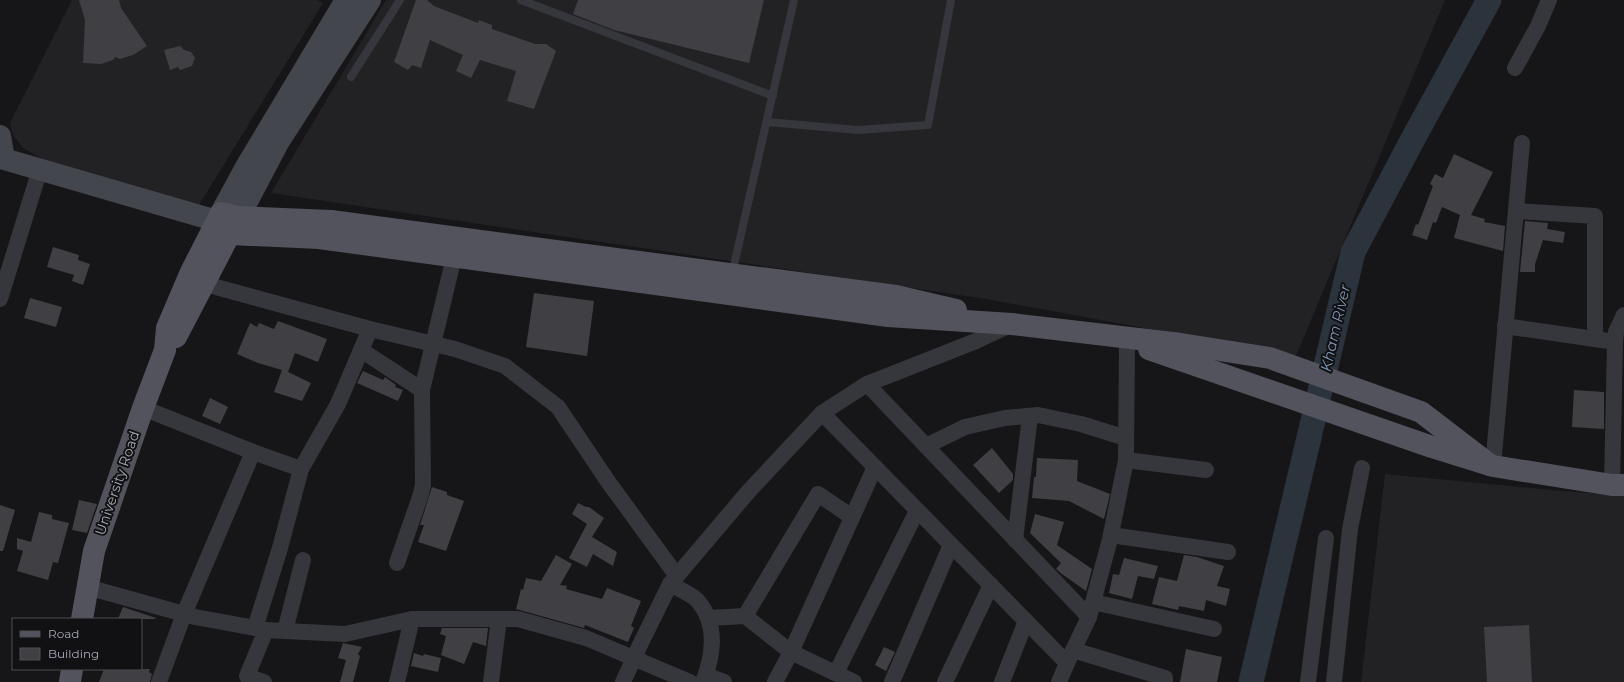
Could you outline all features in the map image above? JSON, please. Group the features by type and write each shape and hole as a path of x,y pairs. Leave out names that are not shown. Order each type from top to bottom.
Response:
{"main road":[{"path":"224,223 330,221 730,284 888,316 1012,324 1181,344 1275,360 1421,412 1491,465"},
{"path":"224,223 319,238 454,256 730,284"},
{"name":"University Road","path":"165,350 179,334 205,284 224,223"},
{"name":"University Road","path":"82,618 94,551 143,408 165,350 167,328 190,274 224,223"},
{"path":"1106,335 1432,447 1491,465 1618,485"},
{"path":"70,682 72,670"}],"street":[{"path":"224,223 370,0"},
{"path":"1515,68 1538,26 1549,0"},
{"path":"224,223 246,167 341,1"},
{"path":"0,136 2,158 224,223"},
{"path":"1491,465 1522,143"},
{"path":"0,299 40,169"},
{"path":"1516,210 1595,216 1595,339"},
{"path":"398,563 423,485 422,390 454,256"},
{"path":"205,284 370,329 455,349 505,366 558,407 626,506 673,580 696,599 709,618 714,642 705,678 724,682"},
{"path":"1618,485 1619,394 1615,342 1616,332 1624,315"},
{"path":"623,682 633,658 673,580 748,492 822,413 866,384 976,341 1012,324"},
{"path":"1505,326 1615,342"},
{"path":"264,682 245,679 260,629 301,469 338,404 370,329"},
{"path":"1059,682 1089,617 1111,535 1126,460 1128,342"},
{"path":"361,350 422,390"},
{"path":"866,384 1089,617"},
{"path":"143,408 253,452 301,469"},
{"path":"822,413 1026,621 1070,657 1165,678 1164,682"},
{"path":"926,446 965,427 1005,418 1038,415 1080,424 1126,438"},
{"path":"1015,540 1030,416"},
{"path":"159,682 184,614 253,452"},
{"path":"1126,460 1206,470"},
{"path":"775,682 791,652 875,467"},
{"path":"1334,682 1350,529 1362,468"},
{"path":"745,616 818,494 852,517"},
{"path":"836,673 917,511"},
{"path":"1111,535 1228,552"},
{"path":"1308,682 1326,538"},
{"path":"892,682 951,545"},
{"path":"285,631 303,560"},
{"path":"944,682 991,585"},
{"path":"88,587 184,614 260,629 285,631 345,634 412,619 518,620 586,638 682,680"},
{"path":"1093,602 1214,629"},
{"path":"709,618 745,616 791,652 854,682"},
{"path":"397,682 412,619"},
{"path":"491,682 499,620"},
{"path":"1002,682 1026,621"}],"lane":[{"path":"351,77 400,0"},
{"path":"521,0 773,96"},
{"path":"730,284 794,0"},
{"path":"767,122 858,130 928,125 951,0"}],"shaded area":[{"path":"72,0 317,0 323,3 196,210 44,160 23,148 13,135 10,123"},
{"path":"386,0 1445,0 1296,356 986,299 271,193"},
{"path":"1385,474 1624,496 1624,682 1361,682"}],"building":[{"path":"79,0 119,0 121,8 147,46 133,55 120,59 115,57 113,60 101,64 83,63 85,20"},
{"path":"416,0 427,0 434,6 478,23 479,20 492,25 492,29 535,44 546,44 556,51 534,109 507,101 516,71 480,60 471,78 456,71 463,55 430,40 421,68 412,65 408,70 394,62"},
{"path":"578,0 764,0 749,63 614,30 573,14"},
{"path":"180,46 184,50 191,52 195,58 192,66 180,70 178,67 170,70 164,50"},
{"path":"1454,154 1493,172 1471,215 1485,219 1484,222 1505,226 1503,251 1454,238 1460,215 1442,207 1436,223 1433,222 1427,240 1412,235 1416,224 1418,225 1433,186 1430,184 1435,174 1443,178"},
{"path":"1525,221 1548,223 1547,229 1565,232 1563,243 1543,240 1535,264 1535,272 1520,272"},
{"path":"53,247 79,255 78,260 90,264 83,285 72,281 74,275 47,267"},
{"path":"534,293 594,301 587,356 526,347"},
{"path":"30,298 62,307 56,327 24,318"},
{"path":"278,321 327,339 318,362 295,353 288,372 311,383 302,401 274,392 282,370 258,363 237,354 250,323 257,327 259,323 274,329"},
{"path":"363,371 383,380 385,377 396,385 395,387 403,390 398,401 357,383"},
{"path":"1574,390 1604,392 1604,429 1572,427"},
{"path":"210,398 228,407 220,424 202,416"},
{"path":"992,448 1013,474 1013,480 999,493 973,465"},
{"path":"1037,458 1078,460 1077,481 1110,494 1104,519 1069,501 1032,498 1034,477 1036,477"},
{"path":"432,487 447,492 447,495 464,501 446,551 418,542 424,525 420,525"},
{"path":"79,500 97,504 87,533 72,530"},
{"path":"578,503 589,507 604,518 592,537 617,552 613,566 593,554 587,567 569,558 587,524 572,514"},
{"path":"0,505 15,510 3,551 0,551"},
{"path":"39,512 52,515 52,519 69,523 58,563 53,562 48,580 17,571 23,551 17,549 17,538 31,542"},
{"path":"1035,514 1064,522 1057,545 1092,569 1086,591 1056,569 1061,563 1030,533"},
{"path":"556,555 572,564 560,585 567,586 566,589 602,599 607,588 641,601 631,626 634,628 628,642 585,625 584,628 516,609 521,589 523,590 526,578 541,581"},
{"path":"1184,555 1197,557 1224,566 1217,586 1230,589 1226,606 1206,600 1204,611 1179,606 1178,610 1152,604 1159,577 1177,581"},
{"path":"1124,558 1158,566 1154,579 1138,576 1132,599 1109,593 1113,574 1119,575"},
{"path":"123,607 156,618 142,619 118,618"},
{"path":"1529,625 1532,682 1487,682 1484,627"},
{"path":"442,628 488,628 486,646 473,642 464,664 441,655 446,636 440,634"},
{"path":"343,643 362,647 358,654 360,656 353,682 340,682 346,660 338,658"},
{"path":"884,647 895,652 886,671 875,665"},
{"path":"1186,649 1222,657 1217,682 1180,682"},
{"path":"414,653 423,656 424,654 441,658 438,672 411,666"},
{"path":"150,669 149,672 152,674 150,682 99,682 104,670"}],"waterway":[{"name":"Kham River","path":"1251,682 1353,252 1489,0"}]}
